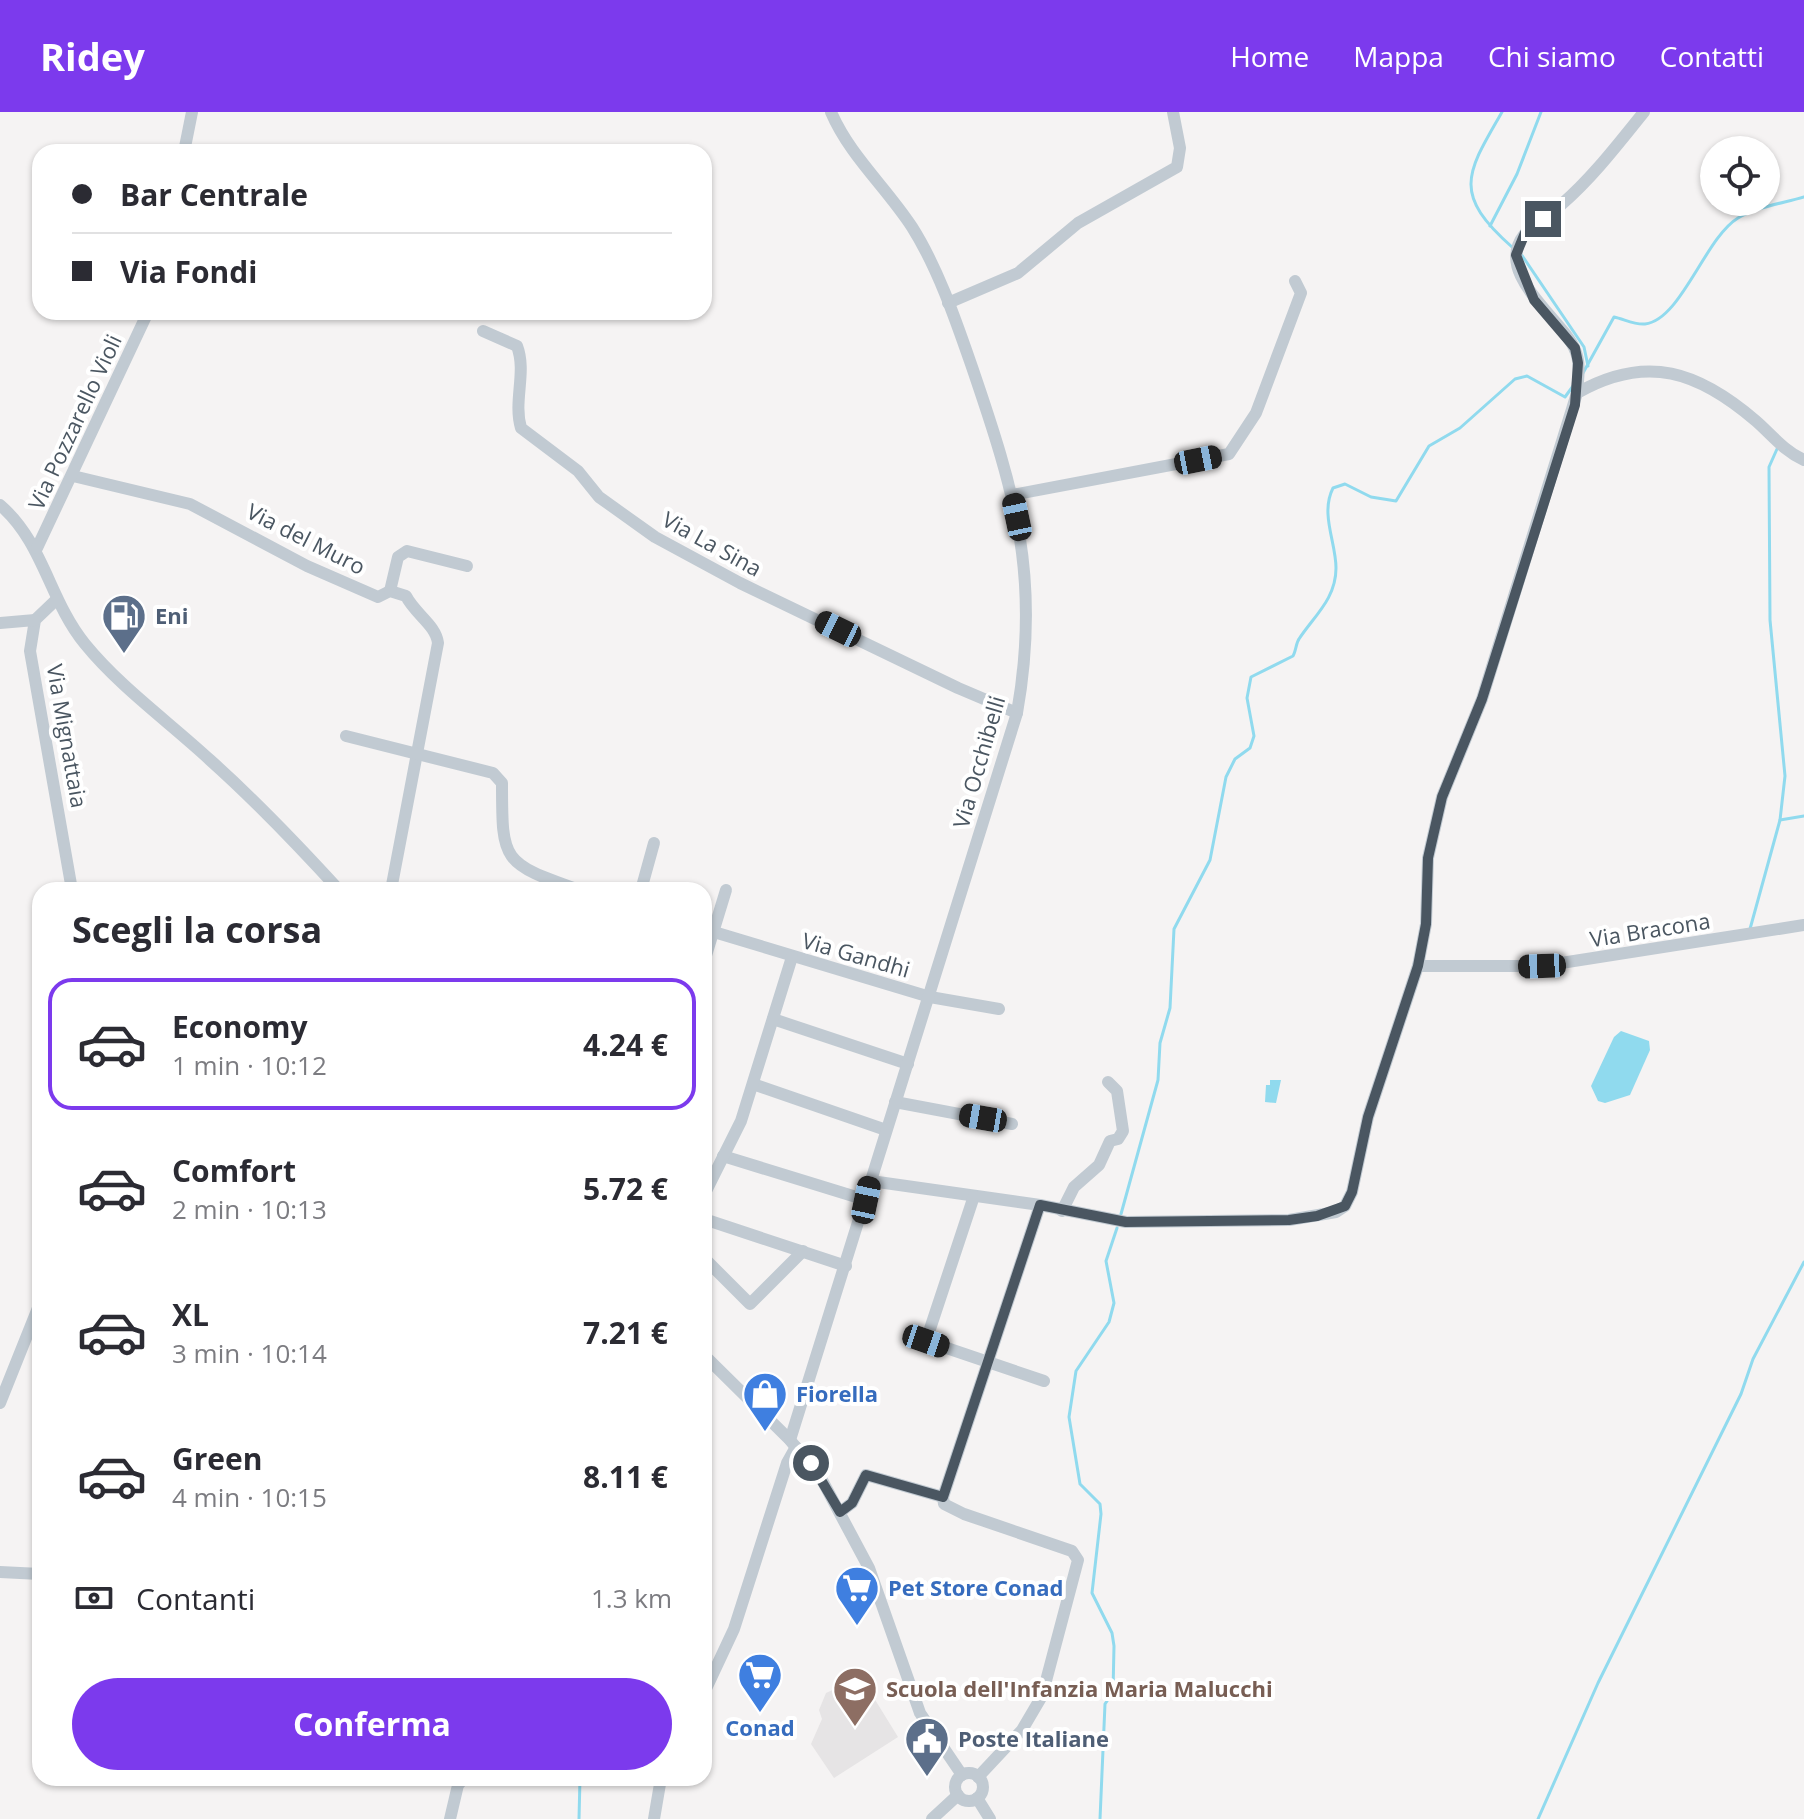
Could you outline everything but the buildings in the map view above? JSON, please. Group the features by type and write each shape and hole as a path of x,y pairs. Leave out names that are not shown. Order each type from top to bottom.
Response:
{"street":[{"path":"186,144 192,112"},
{"name":"Via Occhibelli","path":"712,1666 734,1629 787,1463 886,1130 1017,713 1026,663 1027,583 1012,495 991,423 948,303 913,228 859,161 831,112"},
{"path":"948,303 1018,273 1078,223 1177,167 1180,148 1173,112"},
{"path":"871,1181 1040,1205 1126,1222 1273,1221 1317,1216 1345,1206 1352,1192 1368,1117 1418,966 1426,924 1428,858 1442,797 1482,699 1577,393 1575,348 1534,300 1516,255 1519,243 1525,233 1562,204 1610,154 1644,112"},
{"path":"1012,495 1229,454 1256,413 1301,293 1295,281"},
{"name":"Via Pozzarello Violi","path":"37,548 144,320"},
{"name":"Via La Sina","path":"483,331 517,346 521,358 518,417 521,428 578,471 599,497 621,513 655,537 740,583 958,688 1017,713"},
{"path":"1577,393 1614,376 1668,370 1728,397 1783,447 1804,460"},
{"name":"Via del Muro","path":"73,476 190,504 307,566 378,597 390,591"},
{"path":"0,505 37,548 57,599 83,642 102,663 273,817 332,882"},
{"path":"393,882 437,636 411,609 406,596 390,591 398,557 407,551 467,566"},
{"path":"0,623 35,620 57,599"},
{"name":"Via Mignattaia","path":"35,620 30,651 71,882"},
{"path":"346,736 493,773 502,783 502,840 509,857 540,882"},
{"path":"643,882 654,843"},
{"path":"712,921 726,890"},
{"name":"Via Bracona","path":"1418,966 1542,966 1804,925"},
{"name":"Via Gandhi","path":"712,931 930,997 999,1009"},
{"path":"712,1179 741,1121 792,957"},
{"path":"773,1019 908,1064"},
{"path":"1062,1211 1074,1187 1094,1172 1110,1141 1118,1139 1123,1131 1117,1091 1108,1082"},
{"path":"753,1084 886,1130"},
{"path":"895,1102 1012,1124"},
{"path":"723,1156 866,1200"},
{"path":"974,1196 926,1341 1044,1381"},
{"path":"978,1777 1022,1730 1042,1696 1078,1560 1072,1551 964,1514 944,1504 943,1497 1040,1205"},
{"path":"712,1222 846,1266"},
{"path":"712,1266 750,1304 803,1251"},
{"path":"0,1403 32,1323"},
{"path":"712,1363 811,1463 869,1568 920,1713 962,1775 978,1777"},
{"path":"840,1512 852,1503 866,1475 943,1497"},
{"path":"0,1572 32,1574"},
{"path":"962,1775 956,1782 958,1795 965,1800 977,1798"},
{"path":"977,1798 983,1787 978,1777"},
{"path":"450,1819 458,1786"},
{"path":"654,1819 660,1786"},
{"path":"932,1819 958,1795"},
{"path":"977,1798 990,1819"}],"shaded area":[{"name":"Scuola dell'Infanzia Maria Malucchi","path":"861,1677 898,1737 834,1778 811,1744 822,1719 819,1710 826,1693"}],"water":[{"path":"1621,1031 1649,1041 1650,1050 1630,1095 1605,1103 1598,1101 1591,1086 1614,1037"},
{"path":"1270,1080 1281,1080 1276,1103 1265,1102 1266,1085 1270,1085"}],"waterway":[{"path":"1502,112 1480,152 1471,183 1480,212 1512,247"},
{"path":"1490,226 1517,174 1541,112"},
{"path":"1583,373 1614,317 1641,324 1658,319 1682,294 1715,242 1738,218 1804,197"},
{"path":"1521,254 1584,347 1588,366"},
{"path":"1121,1214 1158,1080 1160,1043 1170,1008 1174,929 1210,860 1226,777 1235,759 1250,748 1254,736 1247,698 1251,677 1293,656 1298,641 1332,589 1336,568 1328,508 1333,488 1345,484 1371,497 1396,501 1429,446 1460,428 1515,379 1527,376 1565,397 1573,386"},
{"path":"1750,929 1780,820 1785,776 1770,620 1769,467 1777,449"},
{"path":"1780,820 1804,816"},
{"path":"1100,1819 1105,1704 1113,1692 1114,1646 1112,1633 1092,1593 1100,1504 1080,1484 1069,1417 1076,1371 1109,1322 1114,1303 1106,1261 1117,1228"},
{"path":"1538,1819 1598,1683 1741,1394 1753,1359 1804,1262"},
{"path":"579,1819 580,1786"}],"place":[{"name":"Eni","path":"124,655"},
{"name":"Fiorella","path":"765,1433"},
{"name":"Pet Store Conad","path":"857,1627"},
{"name":"Conad","path":"760,1714"},
{"name":"Scuola dell'Infanzia Maria Malucchi","path":"855,1728"},
{"name":"Poste Italiane","path":"927,1778"}],"route":[{"path":"811,1463 840,1512 852,1503 861,1479 866,1475 943,1497 1040,1205 1096,1219 1126,1222 1289,1220 1336,1212 1345,1206 1352,1192 1368,1117 1418,966 1426,924 1428,858 1442,797 1482,699 1575,405 1578,363 1575,348 1534,300 1516,255 1525,233 1543,219"}]}
